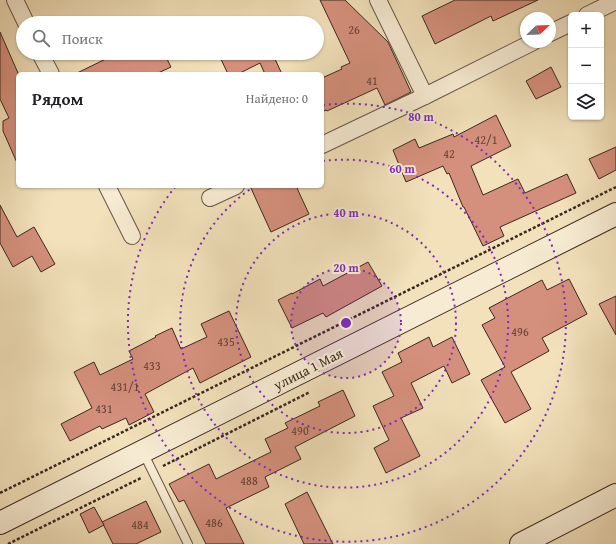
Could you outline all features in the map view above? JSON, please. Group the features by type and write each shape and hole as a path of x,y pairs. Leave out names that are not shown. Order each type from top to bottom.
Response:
{"main road":[{"name":"улица 1 Мая","path":"0,523 616,214"},
{"path":"521,544 616,495"}],"street":[{"path":"15,0 23,16"},
{"path":"378,0 425,96"},
{"path":"593,12 616,0"},
{"path":"556,31 568,25"},
{"path":"324,144 521,48"},
{"path":"44,60 50,72"},
{"path":"108,188 132,236"},
{"path":"210,198 232,188"}],"lane":[{"path":"143,452 188,544"}],"path":[{"path":"0,493 616,187"},
{"path":"8,544 153,472"}],"building":[{"path":"320,0 345,0 388,42 411,92 385,105 377,88 324,111 324,77 342,69 341,67 350,63"},
{"path":"455,0 538,0 493,21 491,16 435,44 422,16"},
{"path":"0,32 18,72 16,72 16,160 3,131 3,121 9,118 0,99"},
{"path":"104,60 168,60 171,67 160,72 79,72"},
{"path":"221,60 275,60 281,72 264,72 260,63 242,72 227,72"},
{"path":"551,67 561,87 536,99 526,81"},
{"path":"496,115 511,146 471,166 483,195 518,179 525,193 567,174 576,193 500,227 504,236 483,246 463,207 449,173 447,174 443,166 406,182 393,150 415,139 419,148 453,134 454,137"},
{"path":"616,147 616,170 599,179 589,159"},
{"path":"251,188 297,188 309,214 271,232"},
{"path":"0,205 17,237 34,227 55,264 41,272 32,256 13,267 0,243"},
{"path":"368,262 382,286 326,317 323,313 292,328 278,300 320,279 323,286"},
{"path":"569,279 587,314 542,338 549,351 511,372 531,409 505,423 481,380 505,367 482,325 495,318 489,308 542,280 547,290"},
{"path":"616,296 616,335 599,304"},
{"path":"229,311 251,357 200,383 193,368 145,394 154,412 129,425 126,418 102,429 100,426 70,441 61,424 92,408 74,372 94,362 100,375 133,359 129,351 172,328 181,349 207,337 201,324"},
{"path":"429,337 433,347 452,337 470,374 452,383 444,366 411,383 423,408 401,418 420,456 386,473 374,448 389,440 373,406 394,396 382,372 402,362 398,353"},
{"path":"343,390 355,416 295,447 301,459 265,477 269,487 226,508 244,544 206,544 184,500 179,502 169,484 209,464 216,479 271,452 265,439 288,428 285,423 320,406 318,402"},
{"path":"307,492 333,544 304,544 285,504"},
{"path":"146,501 161,532 136,544 113,544 102,522"},
{"path":"94,507 104,525 89,533 80,514"}]}
